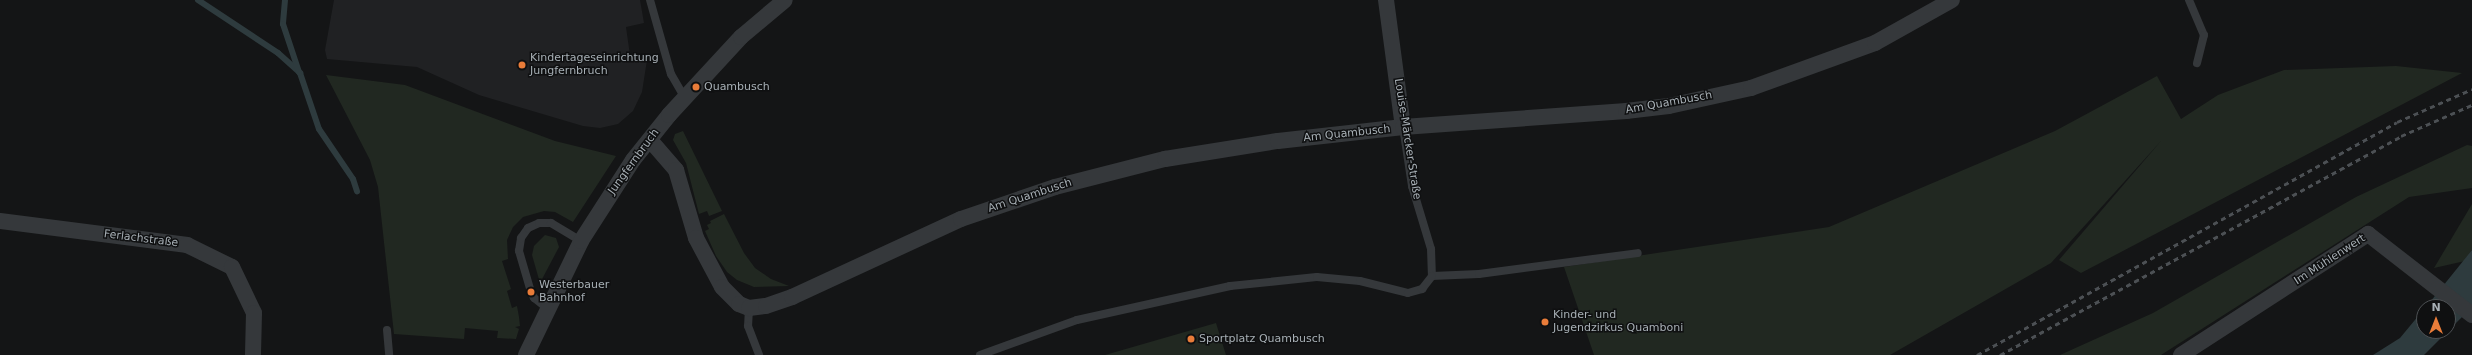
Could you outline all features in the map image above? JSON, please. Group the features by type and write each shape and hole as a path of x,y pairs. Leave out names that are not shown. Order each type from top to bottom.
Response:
{"street":[{"name":"Jungfernbruch","path":"526,355 547,308 581,241 616,184 685,98 741,37 785,0"},
{"name":"Louise-Märcker-Straße","path":"1386,0 1403,128"},
{"name":"Am Quambusch","path":"749,308 778,303 961,219 1055,187 1165,159 1278,141 1403,128 1626,111 1669,106 1751,88 1876,43 1952,0"},
{"path":"650,140 676,170 696,238 712,271 731,298 749,308"},
{"name":"Ferlachstraße","path":"0,220 187,245 232,266 254,313 253,355"},
{"name":"Im Mühlenwert","path":"2182,355 2368,234 2428,282 2472,314"}],"lane":[{"path":"650,0 671,74 685,98"},
{"path":"2189,0 2204,35 2197,63"},
{"name":"Louise-Märcker-Straße","path":"1403,128 1412,186 1431,249 1432,276"},
{"path":"547,308 534,298 531,292 519,251 521,238 528,228 539,223 551,223 581,241"},
{"path":"980,355 1077,320 1230,286 1317,277 1360,281 1408,293 1422,289 1432,276 1479,274 1638,253"},
{"path":"749,308 748,326 759,355"},
{"path":"387,330 389,355"}],"shaded area":[{"name":"Kindertageseinrichtung Jungfernbruch","path":"334,0 640,0 644,23 626,27 631,62 647,60 642,92 633,111 618,124 600,128 583,126 479,95 417,67 327,59 325,50"},
{"path":"2396,66 2462,73 2081,273 2059,260 2161,141 2051,263 1890,355 1594,355 1564,267 1829,227 2055,131 2157,76 2181,119 2218,95 2284,70"},
{"path":"326,75 405,85 555,141 616,156 573,222 555,212 544,211 523,217 513,227 507,240 508,259 502,261 511,289 507,291 512,308 517,306 519,317 520,326 515,327 519,329 516,339 497,338 498,331 465,328 464,339 394,334 378,187 370,160"},
{"path":"683,131 722,211 709,216 707,211 699,214 686,163 673,140 675,134"},
{"path":"2467,145 2472,146 2472,188 2409,197 2161,355 2060,355 2153,313 2356,197"},
{"path":"2472,204 2472,250 2465,261 2434,268"},
{"path":"724,214 744,253 755,268 771,279 789,286 754,287 737,280 727,272 716,256 705,231 709,229 707,225 711,223 710,221"},
{"path":"545,235 556,238 559,247 540,283 532,255 534,246"},
{"path":"2472,250 2472,307 2456,323 2456,299 2432,299"},
{"path":"2416,319 2416,339 2440,339 2424,355 2373,355 2400,338"},
{"name":"Sportplatz Quambusch","path":"1216,323 1226,355 1105,355"}],"waterway":[{"path":"198,0 278,53 300,73 319,129 353,179 357,191"},
{"path":"285,0 283,24 299,72"}],"railway":[{"path":"1977,355 2397,122 2472,89"},
{"path":"2000,355 2401,136 2472,105"}],"place":[{"name":"Kindertageseinrichtung Jungfernbruch","path":"522,65"},
{"name":"Quambusch","path":"696,87"},
{"name":"Westerbauer Bahnhof","path":"531,292"},
{"name":"Kinder- und Jugendzirkus Quamboni","path":"1545,322"},
{"name":"Sportplatz Quambusch","path":"1191,339"}]}
